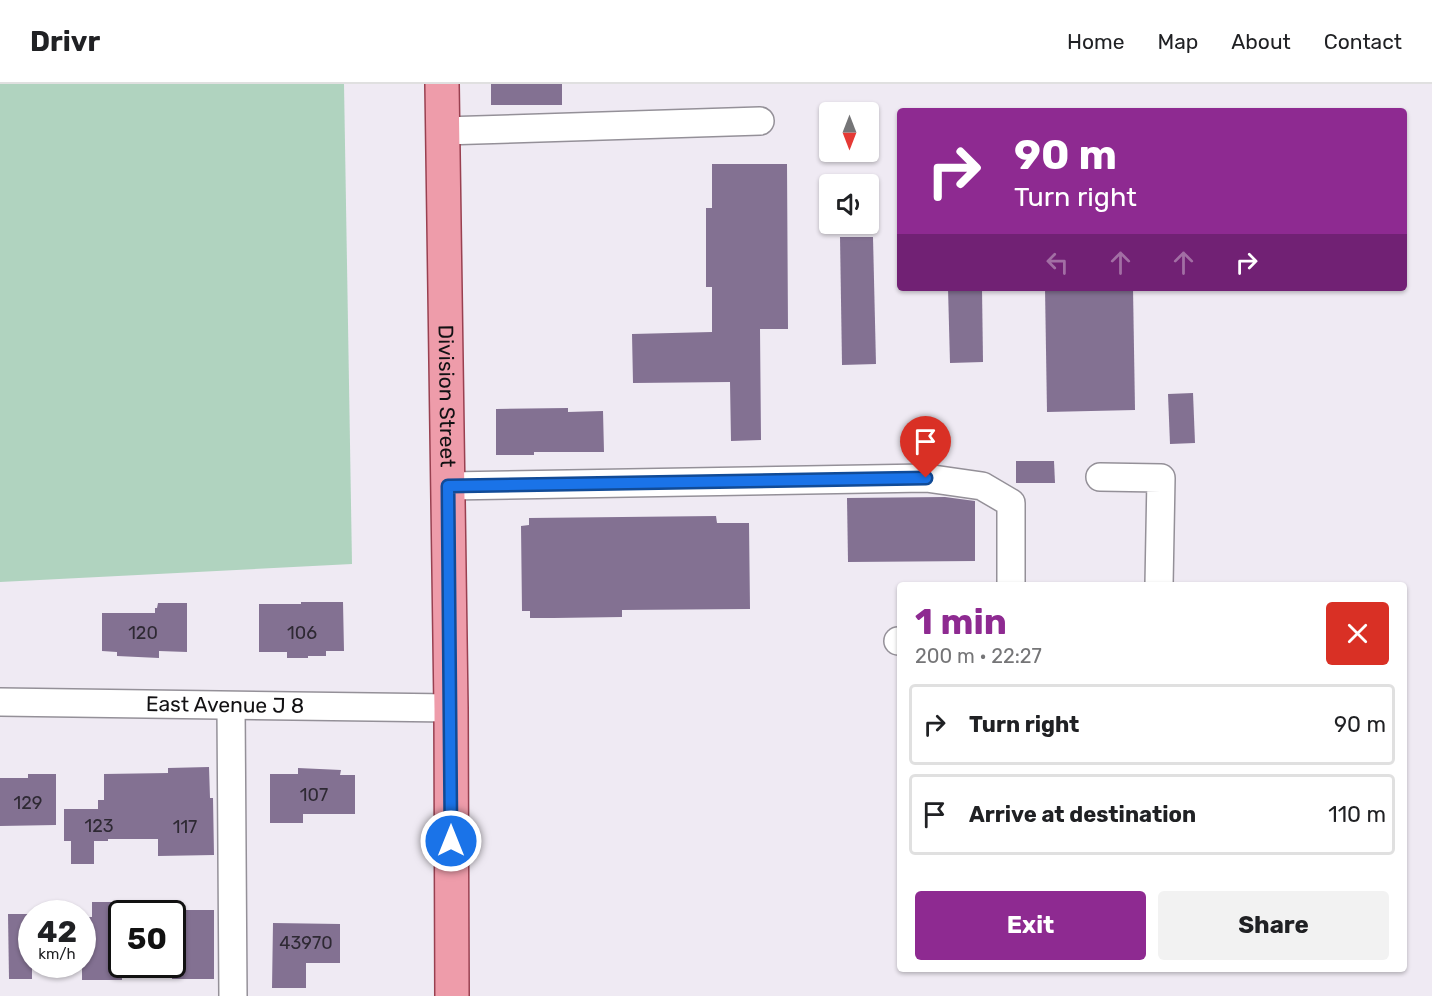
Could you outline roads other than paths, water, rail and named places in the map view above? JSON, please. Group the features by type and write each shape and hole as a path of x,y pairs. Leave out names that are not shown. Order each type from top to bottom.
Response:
{"main road":[{"name":"Division Street","path":"442,84 451,708 452,996"}],"street":[{"path":"443,131 760,121"},
{"path":"1100,477 1161,478 1159,582"},
{"path":"448,486 926,478 982,486 1011,503 1011,582"},
{"name":"East Avenue J 8","path":"0,702 451,708"},
{"path":"231,706 233,996"}]}
